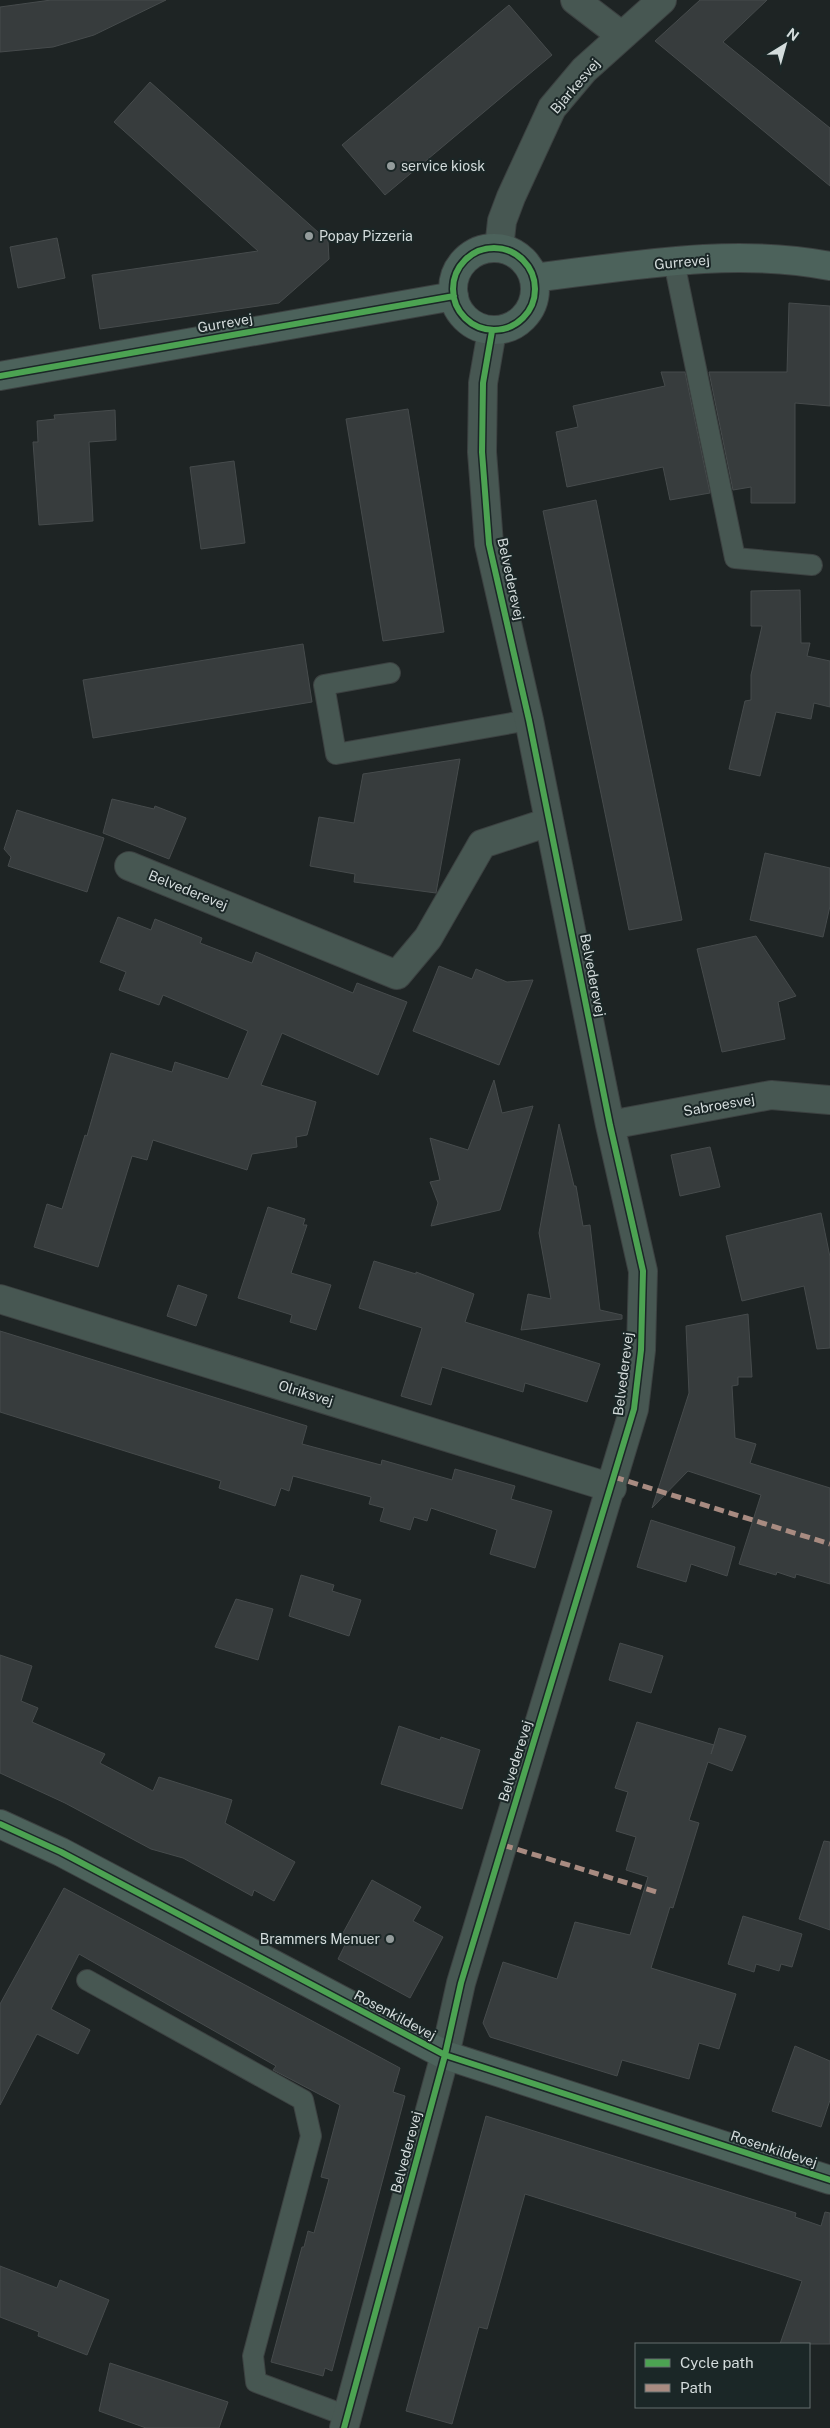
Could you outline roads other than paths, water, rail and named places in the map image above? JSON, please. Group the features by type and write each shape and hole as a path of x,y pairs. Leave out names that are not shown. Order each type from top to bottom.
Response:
{"street":[{"path":"575,0 622,36"},
{"name":"Bjarkesvej","path":"499,248 502,222 552,108 584,70 662,0"},
{"path":"487,248 499,248 521,258 529,267 534,278 536,289 530,310 514,326 492,331 471,324 463,316 454,296 454,283 457,271 464,261 474,253 487,248"},
{"name":"Gurrevej","path":"534,278 674,262 745,257 802,260 830,266"},
{"name":"Gurrevej","path":"0,376 454,296"},
{"name":"Belvederevej","path":"345,2422 445,2055 461,1983 612,1488 634,1409 641,1350 643,1271 610,1125 529,720 489,544 482,452 483,384 492,331"},
{"name":"Belvederevej","path":"129,866 397,975 428,938 482,844 549,822"},
{"name":"Sabroesvej","path":"610,1125 771,1096 830,1100"},
{"name":"Olriksvej","path":"0,1299 612,1488"},
{"name":"Rosenkildevej","path":"0,1824 62,1852 445,2055 830,2180"}],"lane":[{"path":"674,262 735,558 812,565"},
{"path":"390,673 324,685 336,754 529,720"},
{"path":"87,1980 303,2100 312,2136 252,2356 256,2382 345,2422"}],"place":[{"name":"service kiosk","path":"391,166"},
{"name":"Popay Pizzeria","path":"309,236"},
{"name":"Brammers Menuer","path":"390,1939"}]}
